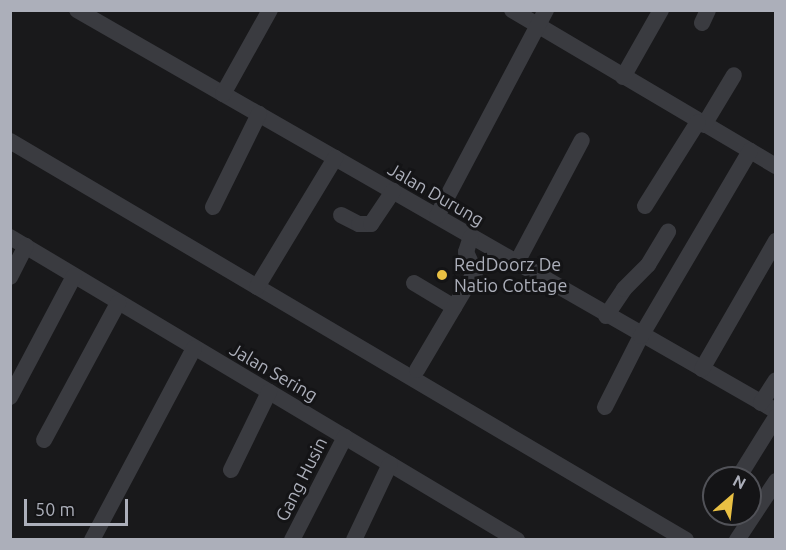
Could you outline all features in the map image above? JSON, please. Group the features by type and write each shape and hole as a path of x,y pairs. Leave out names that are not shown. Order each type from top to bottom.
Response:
{"street":[{"path":"223,94 270,10"},
{"path":"512,10 701,124 776,166"},
{"path":"437,216 546,10"},
{"path":"623,77 661,10"},
{"name":"Jalan Durung","path":"88,13 516,264 768,407"},
{"path":"645,206 734,75"},
{"path":"213,207 259,114"},
{"path":"516,264 582,140"},
{"path":"10,141 686,540"},
{"path":"605,408 641,336 750,152"},
{"path":"257,286 335,158"},
{"path":"341,215 359,224 371,224 393,191"},
{"path":"606,316 624,289 648,265 668,232"},
{"name":"Jalan Sering","path":"10,237 517,540"},
{"path":"417,370 476,270 466,252 471,237"},
{"path":"702,369 776,241"},
{"path":"10,277 26,246"},
{"path":"10,397 74,276"},
{"path":"414,283 454,307"},
{"path":"44,441 118,303"},
{"path":"92,540 194,348"},
{"path":"768,407 776,380"},
{"path":"231,470 269,392"},
{"path":"745,466 776,417"},
{"name":"Gang Husin","path":"292,540 345,437"},
{"path":"354,540 390,464"},
{"path":"737,540 776,481"},
{"path":"482,540 491,524"}],"place":[{"name":"RedDoorz De Natio Cottage","path":"442,275"}]}
